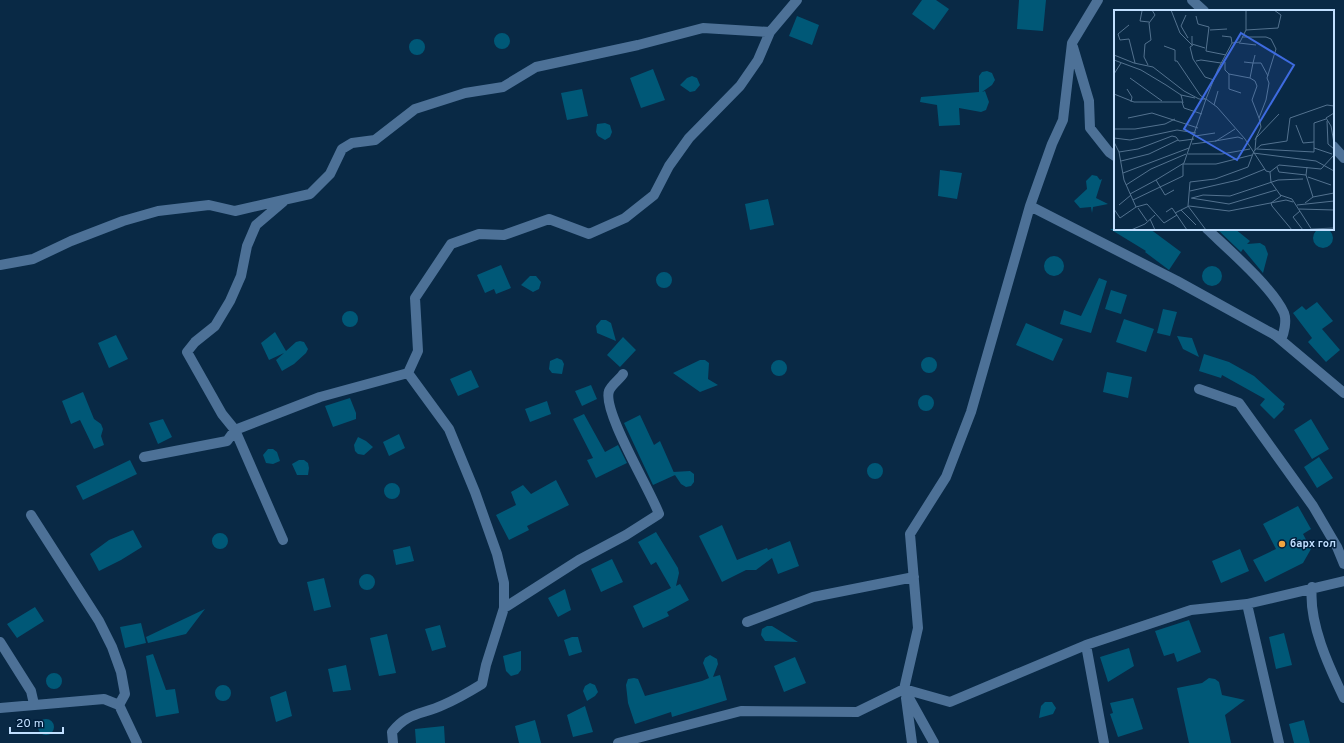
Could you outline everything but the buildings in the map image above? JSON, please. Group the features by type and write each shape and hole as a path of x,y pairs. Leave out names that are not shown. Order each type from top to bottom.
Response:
{"street":[{"path":"408,373 418,351 415,298 451,244 479,234 504,235 549,219 567,224 590,234 625,218 654,195 669,166 689,138 740,86 758,60 770,32 797,0"},
{"path":"912,743 904,689 918,628 910,534 946,477 972,412 1030,206 1052,144 1063,120 1072,43 1098,0"},
{"path":"1192,0 1203,10"},
{"path":"0,265 33,259 71,241 123,221 158,211 209,206 235,211 310,194 330,174 342,149 352,143 375,140 415,109 465,93 503,87 536,66 638,45 703,28 770,32"},
{"path":"1072,43 1089,101 1090,128 1109,152 1114,155"},
{"path":"1334,147 1344,158"},
{"path":"283,540 235,430 222,414 187,352 195,342 215,326 230,301 241,276 247,246 256,225 286,200"},
{"path":"1030,206 1177,281 1275,334 1344,393"},
{"path":"1208,230 1233,253 1275,298 1284,314 1284,332 1281,340"},
{"path":"144,457 227,441 235,430 320,396 408,373"},
{"path":"393,743 392,732 408,716 442,705 467,694 482,684 486,665 504,608 504,583 497,554 472,485 449,429 408,373"},
{"path":"504,608 579,560 626,535 659,514 629,454 609,404 609,391 623,374"},
{"path":"1199,389 1239,403 1312,506 1337,547 1344,564"},
{"path":"31,515 99,621 112,647 121,672 125,694 119,705"},
{"path":"747,622 813,597 914,577"},
{"path":"618,743 661,738 741,711 857,712 904,689 950,702 1086,645 1191,610 1247,604 1312,587 1344,581"},
{"path":"1312,587 1310,601 1328,665 1344,698"},
{"path":"1247,604 1279,743"},
{"path":"0,642 32,691 34,704"},
{"path":"1086,645 1104,743"},
{"path":"904,689 934,743"},
{"path":"0,708 104,699 119,705 137,743"}],"place":[{"name":"барх гол","path":"1282,544"}]}
